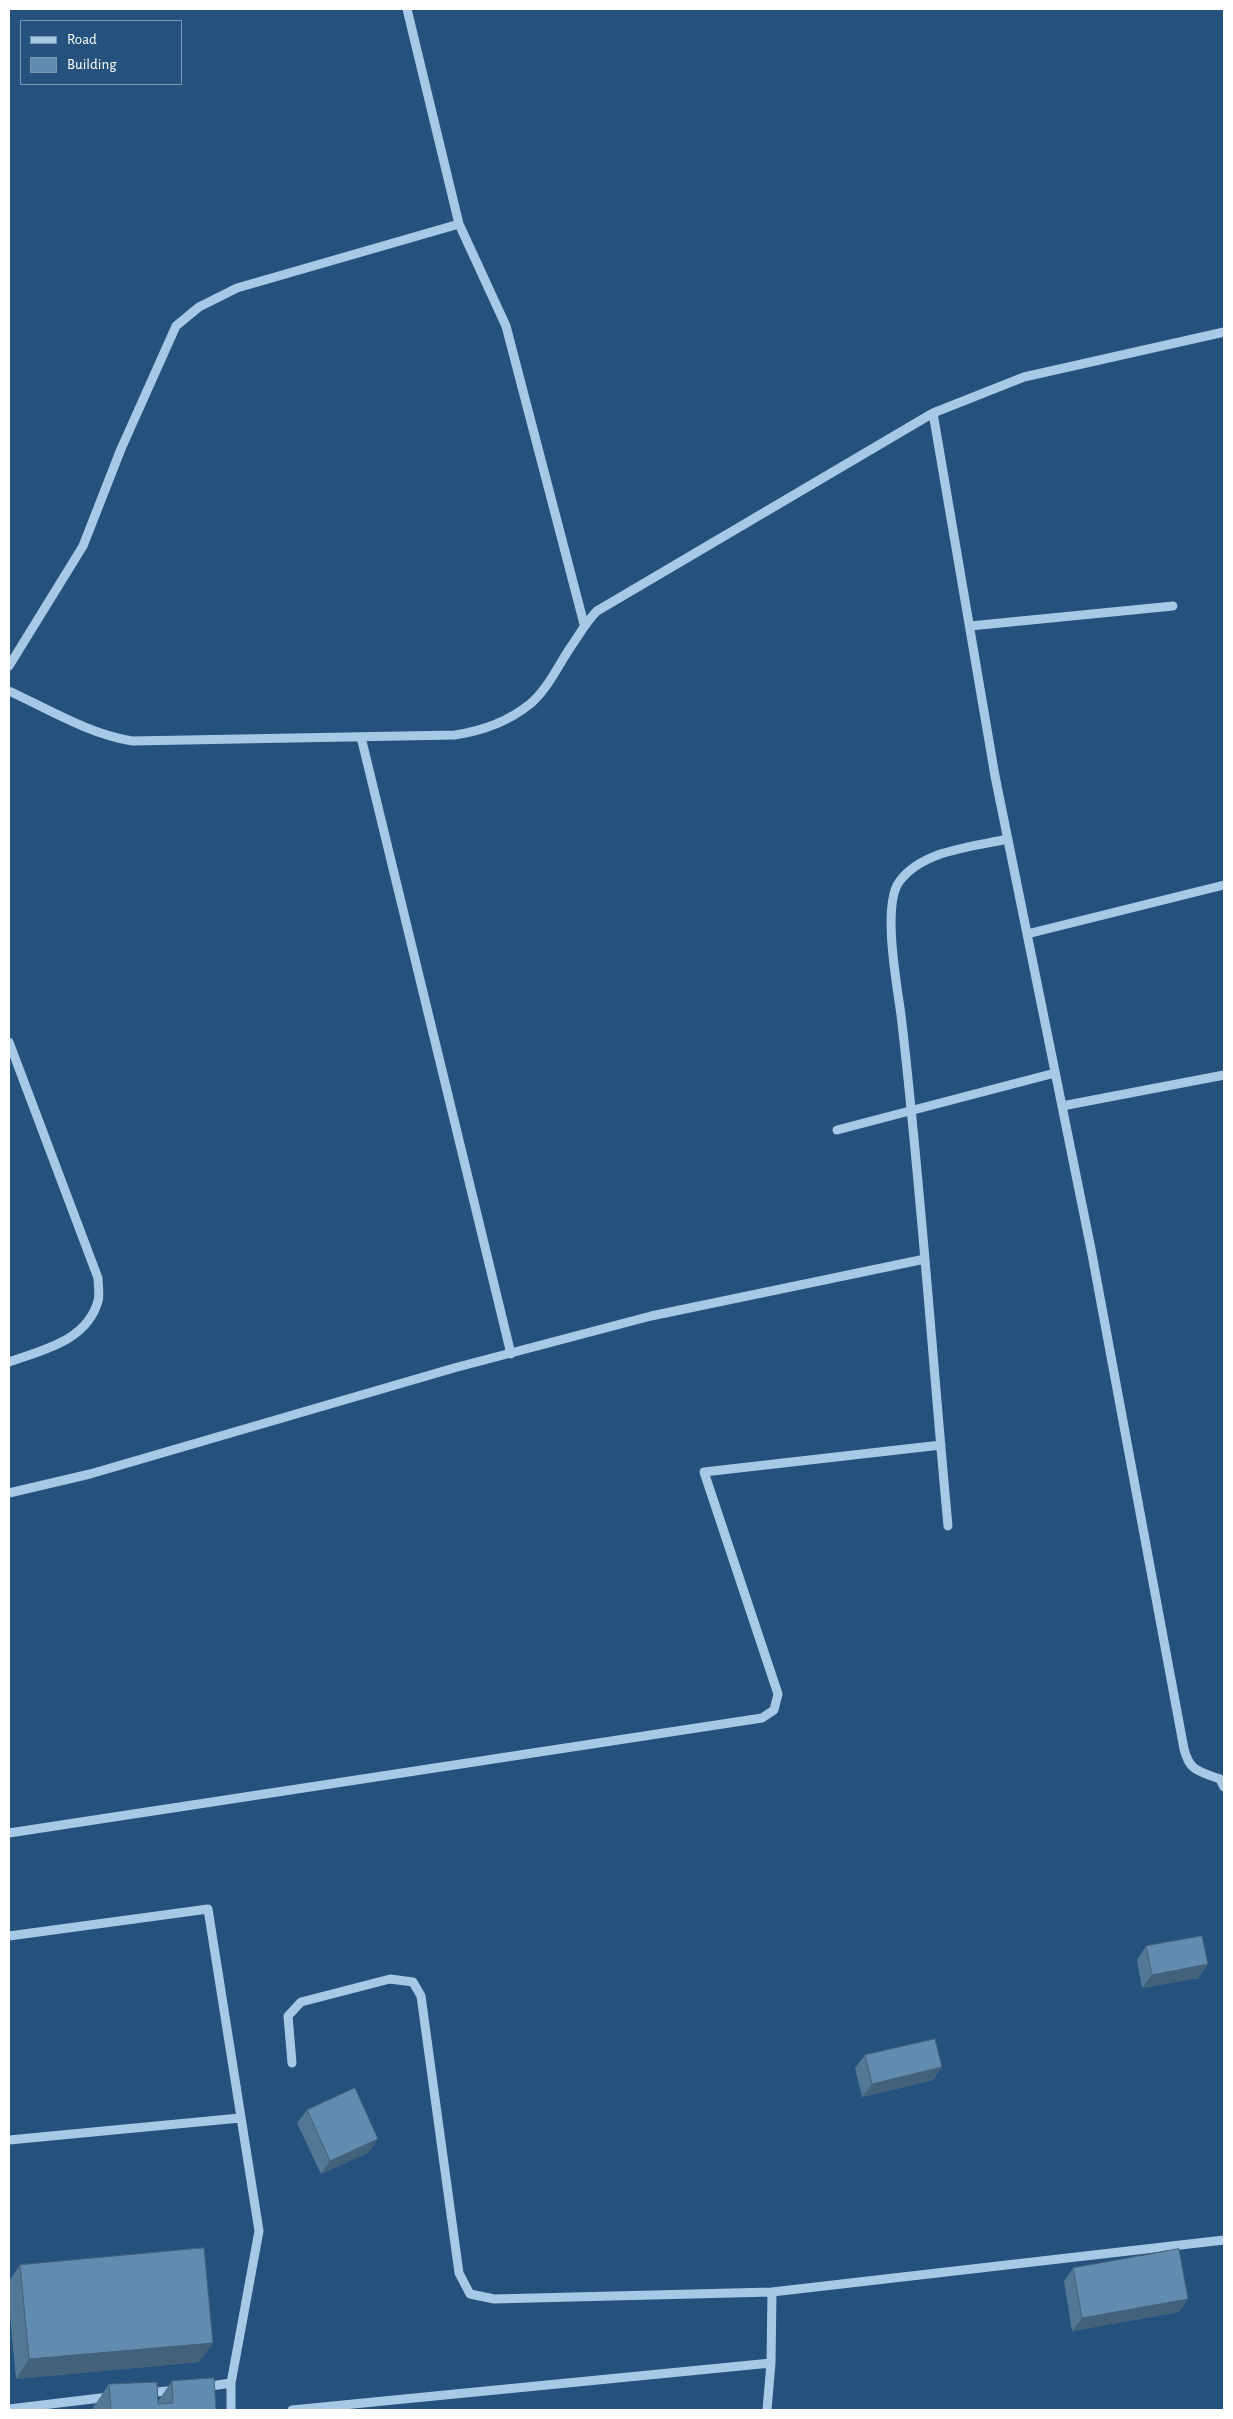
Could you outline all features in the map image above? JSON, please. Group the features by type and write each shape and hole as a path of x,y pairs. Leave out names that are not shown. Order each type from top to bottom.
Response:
{"street":[{"path":"407,9 459,224 506,326 584,624"},
{"path":"9,666 83,546 121,449 176,326 199,306 237,288 459,224"},
{"path":"9,691 95,731 113,738 132,741 455,734 476,731 501,722 530,704 544,688 584,624 597,611 933,413 1024,377 1224,332"},
{"path":"933,413 1008,839 1091,1249 1184,1749 1187,1762 1192,1769 1220,1779 1224,1787"},
{"path":"970,626 1173,606"},
{"path":"361,736 511,1354"},
{"path":"948,1526 911,1110 890,911 898,883 917,866 937,855 1008,839"},
{"path":"1027,934 1224,886"},
{"path":"9,1042 98,1278 98,1301 88,1321 74,1335 56,1345 9,1362"},
{"path":"837,1130 1055,1073"},
{"path":"1062,1106 1224,1075"},
{"path":"9,1493 90,1474 651,1316 925,1259"},
{"path":"9,1833 762,1718 774,1710 778,1694 704,1472 941,1445"},
{"path":"9,1936 208,1909 259,2231 231,2383 232,2410"},
{"path":"292,2063 288,2016 302,2002 390,1979 413,1982 421,1996 459,2273 470,2294 494,2299 772,2292 1224,2240"},
{"path":"9,2140 240,2118"},
{"path":"767,2410 771,2362 772,2292"},
{"path":"292,2410 771,2362"},
{"path":"134,2394 231,2383"},
{"path":"9,2409 115,2397"}],"building":[{"path":"1202,1936 1208,1964 1152,1975 1146,1946"},
{"path":"935,2039 942,2067 872,2084 865,2055"},
{"path":"355,2088 378,2139 330,2161 307,2110"},
{"path":"204,2248 213,2343 29,2359 20,2265"},
{"path":"1179,2249 1188,2299 1082,2318 1073,2268"},
{"path":"214,2378 216,2410 111,2410 109,2384 157,2382 158,2404 173,2403 172,2381"}]}
